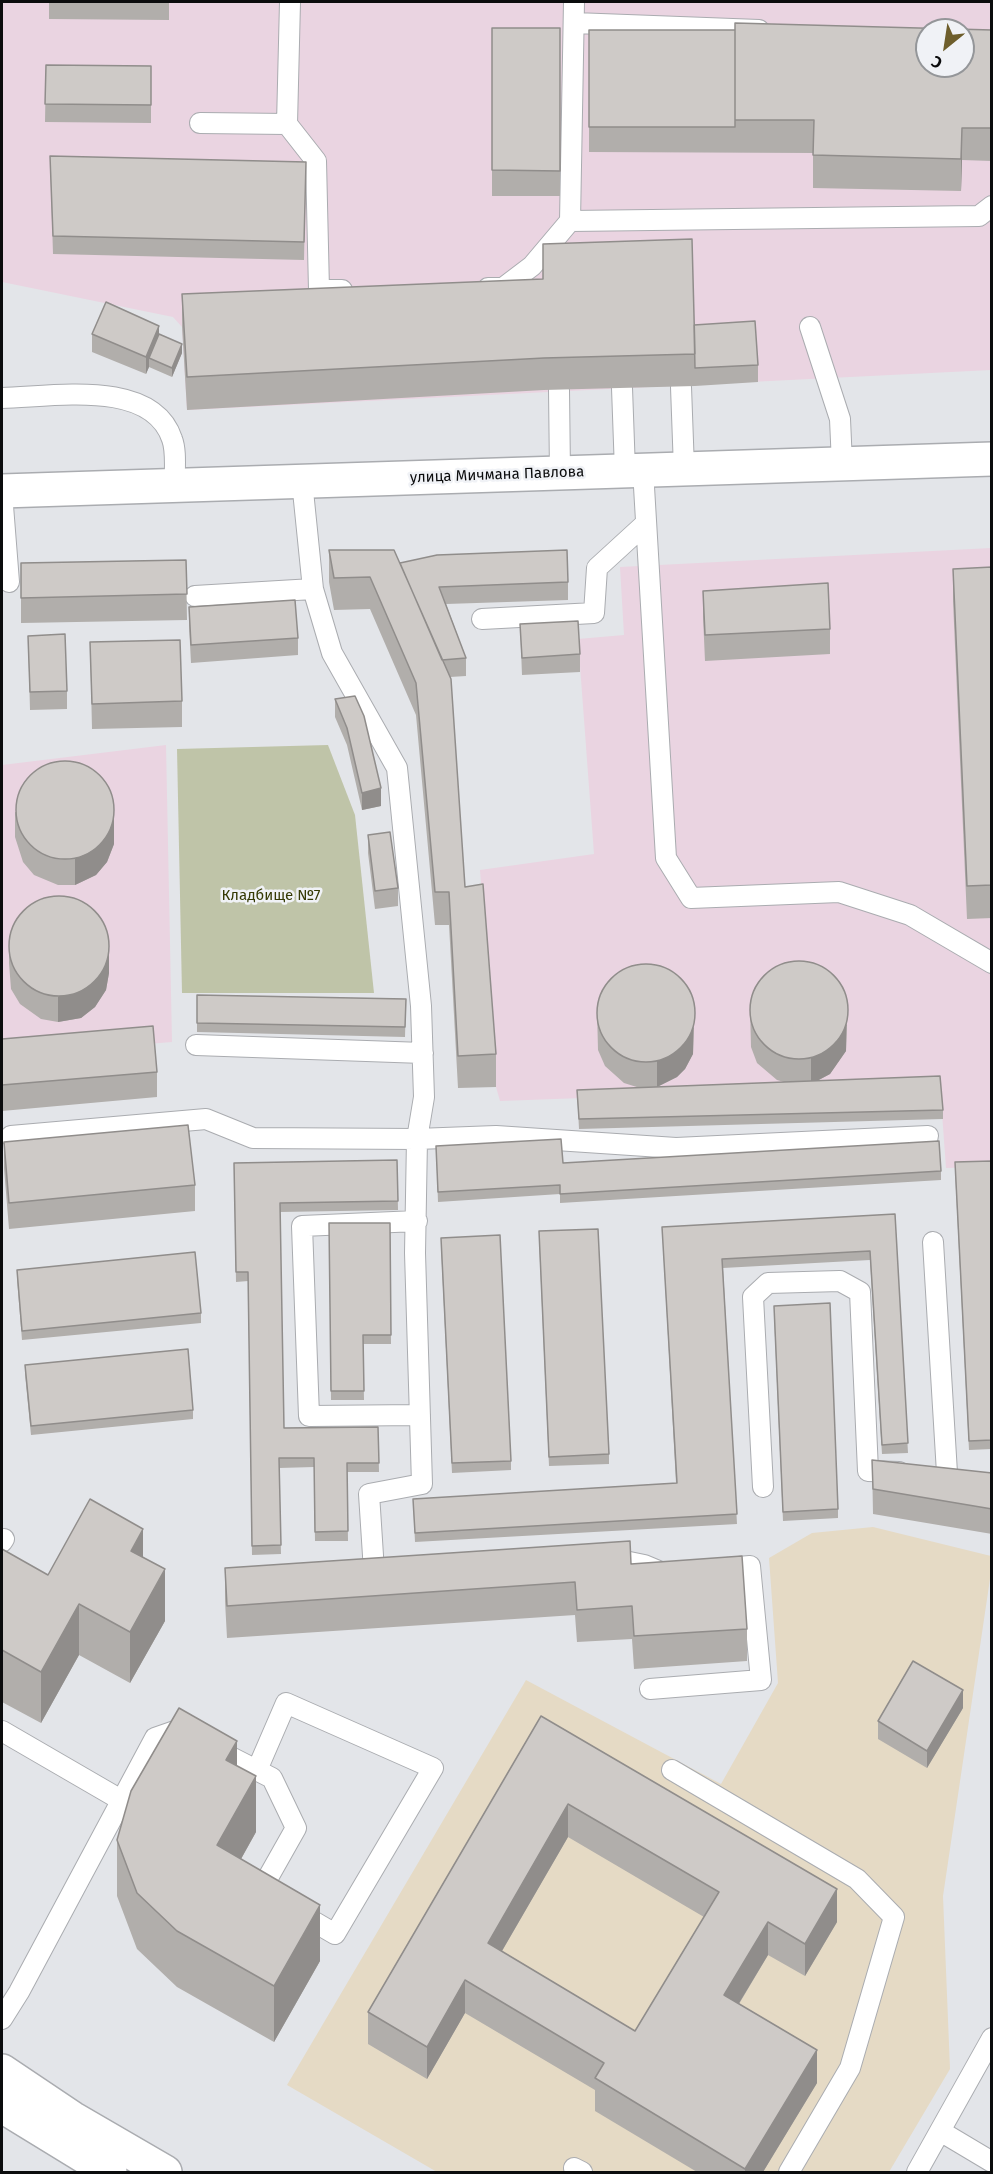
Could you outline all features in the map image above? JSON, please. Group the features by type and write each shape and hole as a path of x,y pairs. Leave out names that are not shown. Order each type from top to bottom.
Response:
{"street":[{"name":"улица Мичмана Павлова","path":"2,492 992,459"},
{"path":"2,2071 72,2118 165,2172"},
{"path":"2,2106 110,2172"}],"lane":[{"path":"291,2 287,124 316,161 320,290 365,290"},
{"path":"468,288 503,288 532,266 570,221 574,2"},
{"path":"574,23 774,31"},
{"path":"200,123 287,124"},
{"path":"570,221 980,216 992,206"},
{"path":"810,327 840,419 842,464"},
{"path":"681,387 684,469"},
{"path":"622,388 644,525 666,858 691,898 838,892 910,915 992,963"},
{"path":"559,390 560,473"},
{"path":"2,398 116,395 154,410 172,439 175,485"},
{"path":"302,481 313,589 332,653 397,768 421,1006 424,1097 417,1139 415,1253 422,1484 369,1494 374,1571"},
{"path":"2,492 9,582"},
{"path":"482,619 594,613 597,568 644,525"},
{"path":"195,596 313,589"},
{"path":"196,1045 423,1053"},
{"path":"12,1136 206,1119 253,1138 417,1139 496,1136 676,1148 928,1136"},
{"path":"417,1221 302,1226 309,1416 420,1415"},
{"path":"933,1242 947,1473"},
{"path":"763,1487 753,1297 768,1283 840,1281 860,1292 868,1471 969,1473"},
{"path":"588,1557 600,1556 644,1565 664,1573 750,1566 761,1680 650,1689"},
{"path":"351,1573 410,1569"},
{"path":"2,2019 19,1992 155,1738 178,1730 256,1770 272,1778 296,1828 261,1890 335,1934 433,1768 286,1703 256,1770"},
{"path":"2,1731 121,1800"},
{"path":"672,1770 857,1880 894,1917 850,2068 789,2172"},
{"path":"917,2172 992,2038"},
{"path":"940,2131 992,2162"}],"shaded area":[{"path":"2,2 991,2 991,370 187,410 182,327 173,317 2,282"},
{"path":"991,548 991,1167 946,1168 940,1085 500,1101 496,1087 480,870 594,854 578,639 624,635 620,567"},
{"path":"166,745 172,1042 2,1056 2,765"},
{"path":"873,1527 991,1556 991,1572 943,1896 950,2069 889,2172 437,2172 287,2085 526,1680 721,1784 778,1683 769,1558 812,1533"}],"green space":[{"name":"Кладбище №7","path":"328,745 355,815 374,993 182,993 177,749"}],"building":[{"path":"735,23 915,28 915,78 975,78 975,30 992,30 992,128 962,128 961,159 813,155 814,120 735,120"},
{"path":"492,28 560,28 560,171 492,170"},
{"path":"589,30 735,30 735,127 589,127"},
{"path":"46,65 151,66 151,105 45,104"},
{"path":"50,156 306,162 304,242 53,236"},
{"path":"692,239 695,354 544,358 187,377 182,294 543,279 543,244"},
{"path":"106,302 159,326 146,357 92,334"},
{"path":"755,321 758,365 695,368 694,325"},
{"path":"159,334 182,344 172,368 149,358"},
{"path":"329,550 394,550 451,679 465,887 483,884 496,1054 458,1056 449,892 435,892 416,683 370,577 334,578"},
{"path":"567,550 568,582 439,587 466,658 442,660 400,563 437,555"},
{"path":"186,560 187,594 21,598 21,563"},
{"path":"992,567 992,885 967,886 953,569"},
{"path":"828,583 830,629 705,635 703,591"},
{"path":"295,600 298,638 191,645 189,607"},
{"path":"578,621 580,654 522,658 520,624"},
{"path":"65,634 67,691 30,692 28,636"},
{"path":"180,640 182,701 92,704 90,642"},
{"path":"355,696 364,716 381,788 362,793 347,728 335,699"},
{"path":"65,761 84,765 100,775 110,791 114,810 110,829 100,845 84,855 65,859 46,855 30,845 20,829 16,810 20,791 30,775 46,765"},
{"path":"390,832 398,888 375,891 368,835"},
{"path":"59,896 78,900 94,911 105,927 109,946 105,965 94,981 78,992 59,996 40,992 24,981 13,965 9,946 13,927 24,911 40,900"},
{"path":"799,961 818,965 834,975 844,991 848,1010 844,1029 834,1045 818,1055 799,1059 780,1055 764,1045 754,1029 750,1010 754,991 764,975 780,965"},
{"path":"646,964 665,968 681,978 691,994 695,1013 691,1032 681,1048 665,1058 646,1062 627,1058 611,1048 601,1032 597,1013 601,994 611,978 627,968"},
{"path":"197,995 406,999 405,1027 197,1023"},
{"path":"153,1026 157,1072 2,1085 2,1039"},
{"path":"940,1076 943,1110 579,1119 577,1090"},
{"path":"188,1125 195,1185 9,1203 4,1142"},
{"path":"561,1139 563,1163 939,1141 941,1171 560,1194 560,1185 438,1192 436,1146"},
{"path":"397,1160 398,1201 280,1203 284,1428 378,1427 379,1463 347,1463 348,1531 315,1532 314,1458 279,1458 281,1545 252,1546 248,1272 236,1272 234,1163"},
{"path":"992,1161 992,1440 969,1441 955,1162"},
{"path":"895,1214 908,1443 882,1445 870,1251 722,1259 737,1514 415,1533 413,1499 677,1483 662,1227"},
{"path":"329,1223 390,1223 391,1335 363,1335 364,1391 331,1391"},
{"path":"598,1229 609,1454 549,1457 539,1231"},
{"path":"500,1235 511,1461 452,1463 441,1238"},
{"path":"195,1252 201,1313 22,1331 17,1270"},
{"path":"830,1303 838,1509 783,1512 774,1306"},
{"path":"188,1349 193,1410 31,1426 25,1365"},
{"path":"872,1460 992,1473 992,1509 873,1489"},
{"path":"90,1499 143,1529 131,1551 165,1569 130,1632 79,1604 41,1672 2,1650 2,1549 48,1575"},
{"path":"630,1541 631,1564 742,1556 747,1629 634,1636 632,1606 577,1610 575,1582 227,1606 225,1568"},
{"path":"913,1661 963,1690 927,1751 878,1721"},
{"path":"179,1708 237,1741 226,1760 256,1776 217,1845 320,1905 274,1986 177,1931 137,1893 117,1840 131,1791"},
{"path":"541,1716 837,1889 805,1944 768,1922 724,1995 817,2050 745,2169 595,2078 604,2063 465,1980 427,2047 368,2012","holes":["568,1804 719,1892 635,2031 488,1943"]}]}
